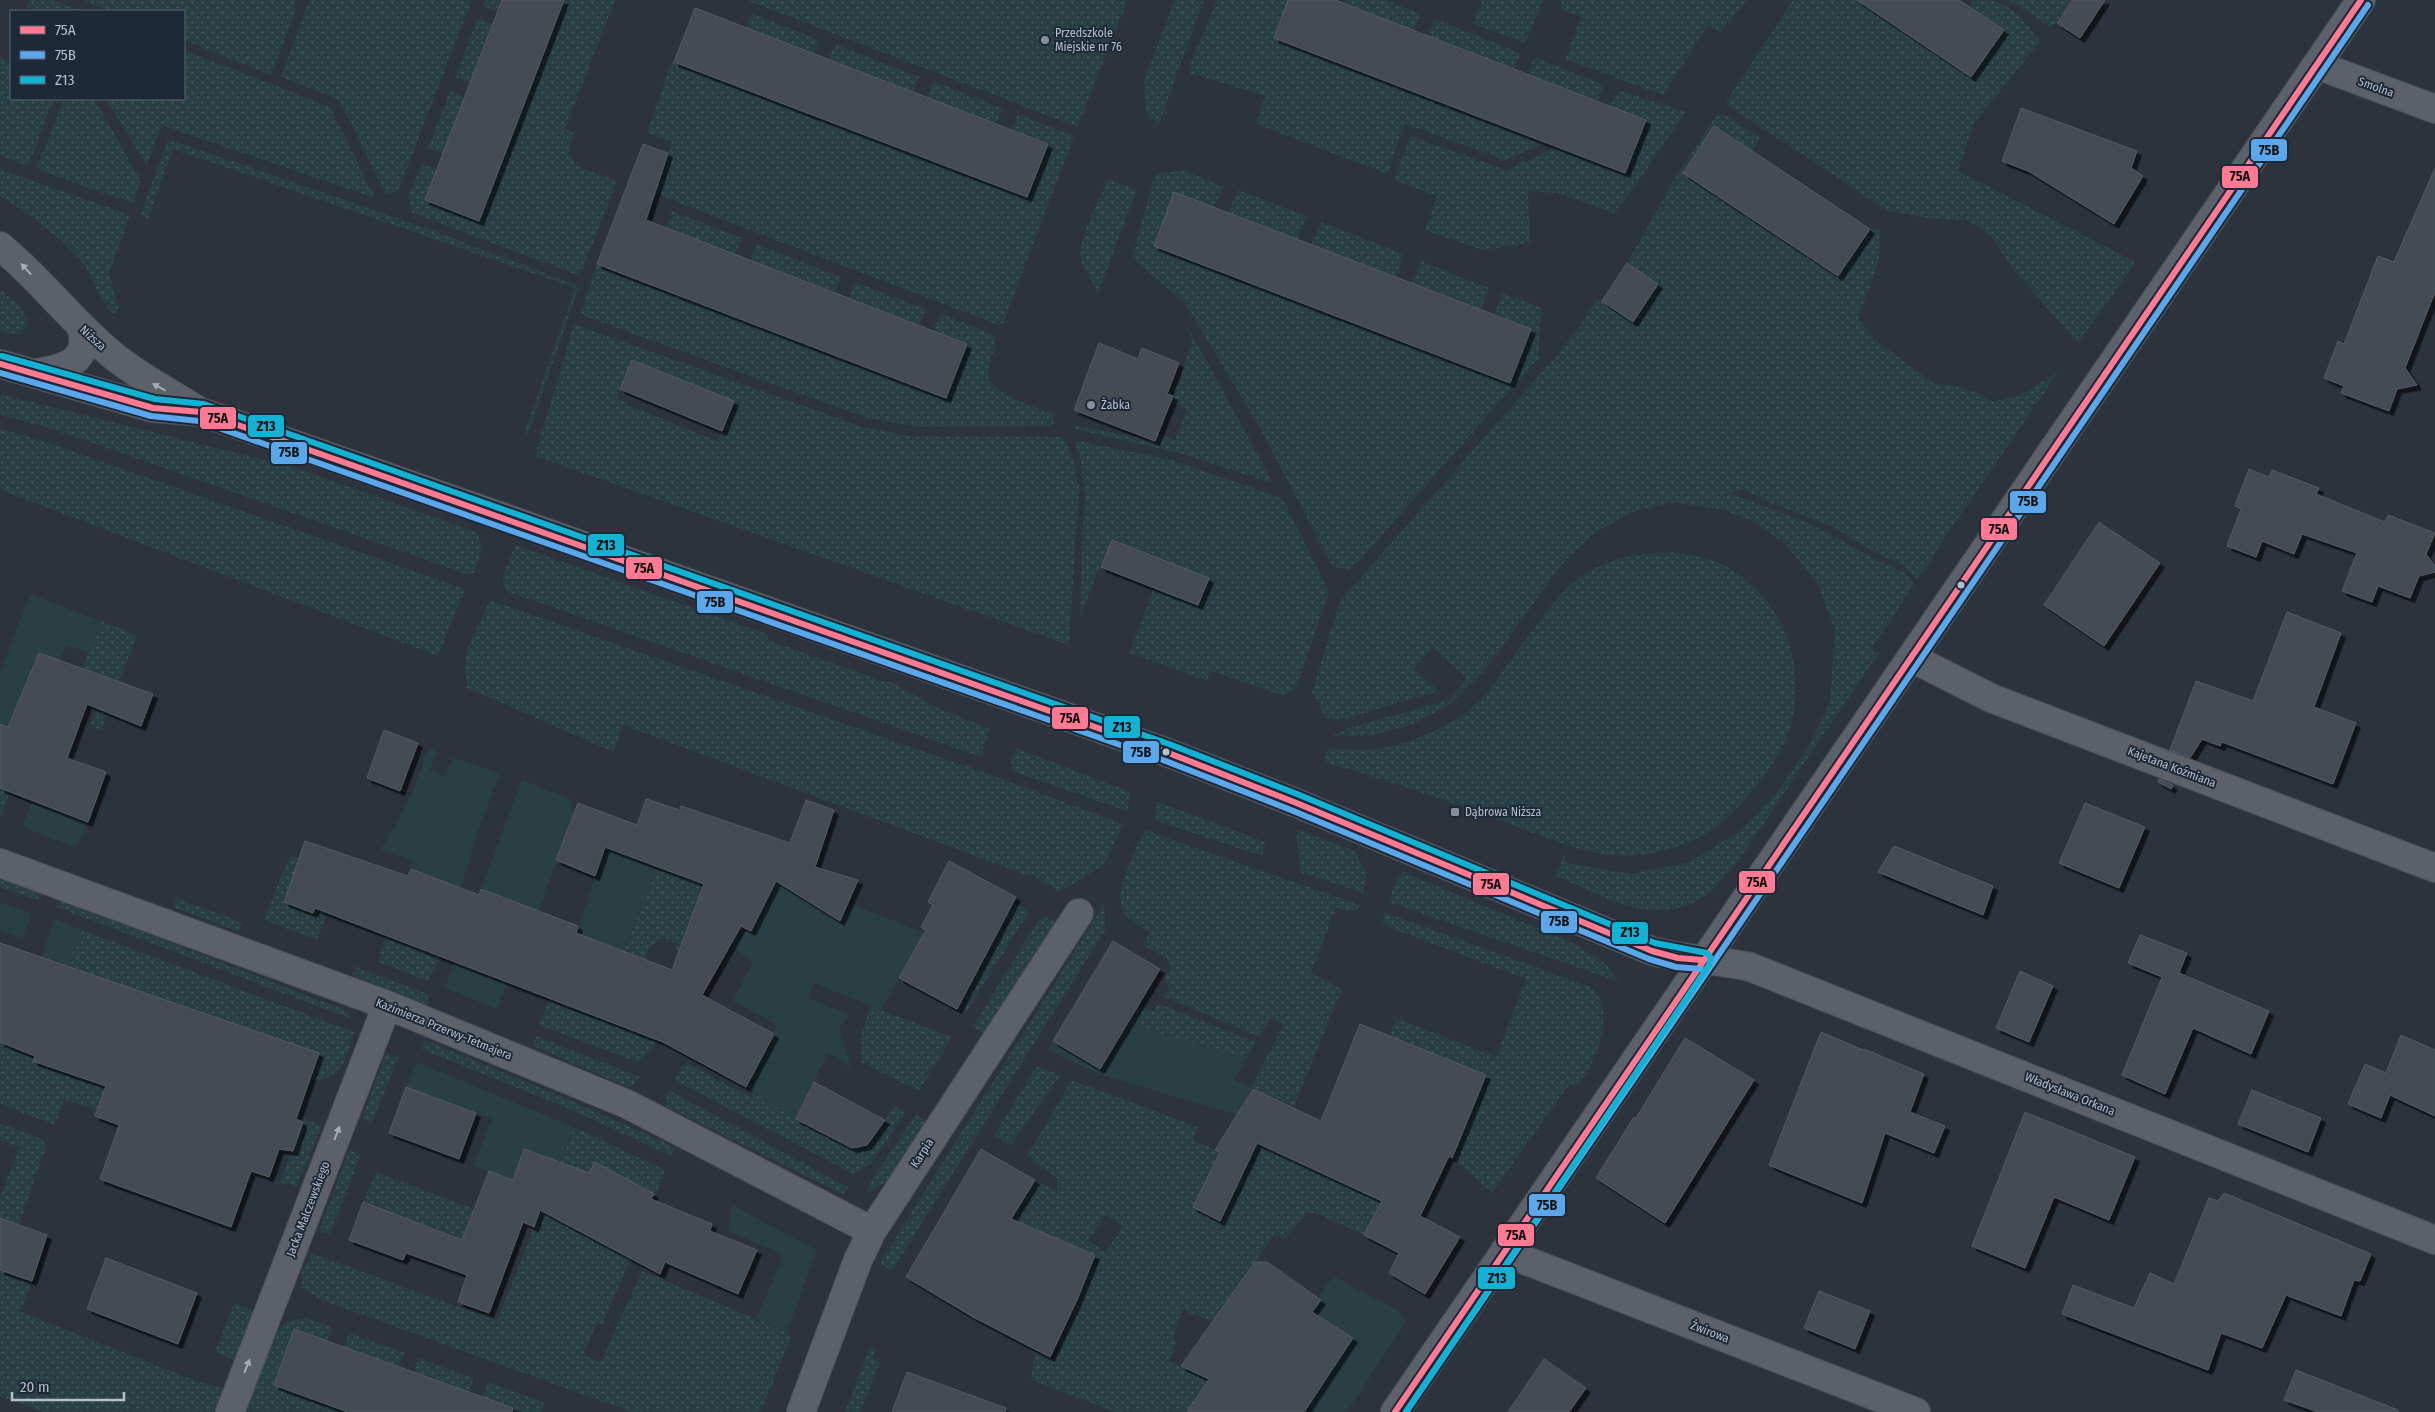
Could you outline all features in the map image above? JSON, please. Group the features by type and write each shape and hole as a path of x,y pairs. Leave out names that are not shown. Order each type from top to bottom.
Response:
{"street":[{"path":"1395,1412 1702,960 1912,658 2361,0"},
{"name":"Smolna","path":"2317,65 2435,109"},
{"name":"Niższa","path":"0,246 21,263 81,327 112,355 144,378 201,412 508,518 1157,749 1294,802 1652,951 1678,958 1702,960"},
{"path":"35,373 61,370 75,360 82,349 84,337 81,327"},
{"name":"Niższa","path":"0,364 153,408 201,412"},
{"name":"Kajetana Koźmiana","path":"1912,658 1991,698 2435,868"},
{"name":"Kazimierza Przerwy-Tetmajera","path":"0,863 387,1005 627,1104 872,1230"},
{"name":"Karpia","path":"801,1412 858,1260 872,1230 1079,913"},
{"name":"Władysława Orkana","path":"1702,960 1750,967 2435,1240"},
{"name":"Jacka Malczewskiego","path":"230,1412 387,1005"},
{"name":"Żwirowa","path":"1504,1252 1916,1412"}],"green space":[{"path":"29,0 53,0 78,10 36,10 26,7"},
{"path":"82,0 296,0 294,8 296,10 271,75 185,40 185,10 108,10"},
{"path":"309,0 472,0 399,189 386,195 339,100 281,77"},
{"path":"485,0 502,0 498,11 483,6"},
{"path":"564,0 615,0 565,129 574,133 569,152 577,166 617,181 580,276 412,213 408,198 422,163 438,169 426,201 479,221"},
{"path":"746,0 1128,0 1077,127"},
{"path":"1175,0 1204,0 1158,126 1145,110 1144,79"},
{"path":"1217,0 1288,0 1274,38 1546,143 1505,160 1405,124 1387,174 1256,124 1265,96 1190,73 1190,65"},
{"path":"1345,0 1386,0 1421,14 1414,31 1344,3"},
{"path":"1482,0 1543,0 1525,43 1473,24"},
{"path":"1562,0 1747,0 1720,33 1708,25 1663,95 1565,59 1581,17 1559,9"},
{"path":"1793,0 1857,0 1971,77 2004,30 1970,7 1974,0 1994,1 2001,4 2014,12 2031,30 2040,42 1974,123 1958,171 2136,262 2078,343 2013,269 1991,236 1969,221 1927,218 1888,211 1731,108 1726,102"},
{"path":"2009,0 2071,0 2052,28"},
{"path":"752,13 819,40 814,54 746,28"},
{"path":"478,18 493,24 471,83 455,77"},
{"path":"1435,19 1520,53 1514,69 1428,36"},
{"path":"835,44 919,77 913,92 828,60"},
{"path":"185,50 330,107 375,198 161,125 147,166 107,100 185,100"},
{"path":"1534,57 1605,85 1598,101 1528,74"},
{"path":"0,58 10,62 10,100 54,100 29,163 24,165 0,155"},
{"path":"674,62 1027,197 1048,144 1012,130 1018,114 1074,136 1004,322 998,325 648,191 663,168 672,142 647,133 671,63"},
{"path":"934,81 1003,109 996,124 927,98"},
{"path":"1619,90 1686,112 1614,213 1556,193 1528,191 1530,243 1482,250 1425,230 1437,196 1394,180 1410,136 1506,170 1556,147 1625,173 1646,120 1610,106"},
{"path":"450,91 465,97 443,154 428,148"},
{"path":"64,100 95,100 141,180 133,203 41,171 37,167"},
{"path":"1718,113 1727,116 1760,138 1752,151 1714,126 1683,173 1838,276 1870,229 1880,229 1879,261 1858,318 1877,341 1933,383 1957,386 1976,392 1992,401 2018,396 2059,371 1940,545 1931,562 1916,579 1906,567 1880,555 1831,526 1766,501 1743,489 1730,493 1811,524 1877,560 1905,572 1914,585 1872,648 1879,653 1730,873 1727,872 1707,895 1685,906 1666,910 1647,910 1611,900 1556,876 1564,853 1568,863 1631,874 1689,862 1739,832 1778,791 1810,744 1830,702 1835,631 1817,582 1784,543 1756,523 1724,510 1674,502 1632,512 1593,534 1563,563 1485,670 1450,704 1411,725 1370,736 1331,736 1348,728 1449,700 1467,678 1433,648 1414,669 1439,691 1337,721 1325,717 1312,692 1340,601 1550,363 1580,326 1596,300 1602,301 1634,321 1658,284 1627,263 1680,170"},
{"path":"168,139 426,228 574,284 578,289 528,435 524,434 575,288 173,149 148,219 140,216"},
{"path":"0,169 130,215 109,273 119,308 115,314 106,306 84,265 66,245 45,227 0,196"},
{"path":"1185,170 1223,187 1214,207 1174,192 1154,246 1510,383 1531,329 1494,315 1503,293 1542,308 1538,359 1360,560 1348,569 1333,567 1256,421 1185,303 1132,258 1155,174"},
{"path":"1108,180 1137,189 1098,294 1082,263 1080,255 1085,234"},
{"path":"1238,190 1307,216 1297,240 1228,213"},
{"path":"672,211 742,238 735,254 666,228"},
{"path":"1321,222 1404,254 1396,277 1311,245"},
{"path":"757,244 841,277 835,292 750,260"},
{"path":"1421,261 1489,288 1481,310 1412,283"},
{"path":"597,264 946,398 967,344 933,330 941,313 995,336 995,345 988,368 990,381 1004,393 1015,399 1054,414 1053,426 917,427 867,418 584,316 581,312"},
{"path":"855,282 925,309 919,325 849,298"},
{"path":"0,289 21,308 28,323 20,335 0,331"},
{"path":"574,324 863,427 909,436 1064,437 1073,459 1079,489 1069,645 535,456","holes":["632,360 722,431 717,441 617,399"]},
{"path":"1187,325 1272,483 1182,454 1075,429 1074,425 1155,441 1158,434 1175,440 1187,409 1171,402 1192,342"},
{"path":"0,394 293,467 476,532 483,547 474,573 466,574 50,428 0,415"},
{"path":"0,429 35,438 465,589 438,656 0,490"},
{"path":"1074,440 1173,460 1281,498 1329,592 1297,687 1283,696 1211,671 1207,681 1129,653 1154,588 1198,605 1209,578 1112,540 1080,618 1085,495 1080,457"},
{"path":"515,545 767,634 768,640 883,681 889,681 938,708 990,729 981,757 506,591 502,578"},
{"path":"1669,552 1712,560 1726,566 1746,580 1763,597 1777,616 1793,658 1795,705 1785,742 1766,773 1742,803 1716,827 1704,835 1675,847 1644,855 1624,856 1591,852 1557,842 1429,795 1323,762 1328,748 1362,750 1400,744 1427,734 1461,716 1481,699 1558,597 1579,578 1600,566 1622,558"},
{"path":"30,594 101,621 89,653 66,645 60,661 39,653 8,727 0,724 0,674"},
{"path":"490,600 986,773 1123,824 1104,865 1059,892 1033,875 1023,874 623,725 613,752 467,688 465,666 467,650"},
{"path":"101,621 137,635 101,730 90,725 105,688 79,678"},
{"path":"429,747 437,750 430,770 445,776 453,758 500,773 479,828 459,894 449,883 411,869 413,861 380,850 402,813"},
{"path":"1016,748 1131,792 1127,811 1014,772 1011,761"},
{"path":"522,780 572,800 570,807 575,809 539,911 481,889"},
{"path":"0,788 10,791 0,819"},
{"path":"32,801 88,822 76,848 23,827"},
{"path":"1158,802 1266,842 1262,856 1154,820"},
{"path":"609,823 668,837 623,954 576,936 600,862"},
{"path":"1145,830 1360,905 1352,911 1336,907 1311,973 1342,989 1294,1106 1251,1088 1284,1024 1271,1018 1259,1037 1163,996 1169,991 1168,985 1163,982 1170,968 1167,958 1142,945 1150,933 1127,918 1121,906 1122,884"},
{"path":"1299,830 1355,851 1367,875 1363,893 1300,872 1297,836"},
{"path":"290,855 301,859 284,902 325,879 327,909 317,940 264,920"},
{"path":"657,867 704,884 680,957 674,943 663,938 649,947 645,960 624,952"},
{"path":"1403,872 1573,943 1606,964 1619,982 1389,902 1396,880"},
{"path":"760,875 823,896 817,907 841,922 852,904 924,933 881,1010 814,983 809,998 849,1015 844,1024 839,1027 851,1068 828,1053 795,1119 746,1087 777,1025 733,1001 752,963 727,940"},
{"path":"0,879 42,895 39,901 0,887"},
{"path":"176,898 242,922 239,932 173,907"},
{"path":"63,901 347,1011 351,1019 56,907"},
{"path":"0,902 32,914 22,938 0,930"},
{"path":"1014,902 1030,911 966,1012 957,1009"},
{"path":"1104,904 1106,929 892,1271 880,1263"},
{"path":"1384,912 1588,986 1597,994 1602,1006 1604,1020 1602,1035 1591,1065 1584,1077 1577,1086 1569,1085 1492,1193 1452,1158 1389,1036 1396,1018 1496,1057 1526,979 1390,928 1383,923"},
{"path":"1044,916 1060,925 989,1035 973,1027 1039,919"},
{"path":"54,919 82,930 67,966 35,978"},
{"path":"82,930 354,1032 345,1061 337,1072 309,1082 319,1053 67,966"},
{"path":"386,935 441,956 428,981 378,962"},
{"path":"454,962 508,982 497,1009 445,988"},
{"path":"356,967 428,994 428,1005 352,975"},
{"path":"550,998 658,1040 639,1063 539,1025"},
{"path":"1139,1004 1153,1012 1159,1004 1256,1042 1246,1059 1128,1023"},
{"path":"871,1006 952,1037 919,1091 861,1062 862,1031"},
{"path":"1128,1023 1246,1059 1234,1080 1251,1088 1237,1115 1102,1075 1047,1050 1052,1042 1100,1069"},
{"path":"0,1028 21,1035 15,1048 32,1055 33,1061 106,1086 95,1116 91,1108 64,1100 55,1125 0,1104"},
{"path":"536,1036 640,1077 631,1087 626,1086 533,1046"},
{"path":"425,1040 570,1100 675,1147 671,1156 574,1111 421,1049"},
{"path":"386,1053 398,1058 372,1123 362,1119"},
{"path":"416,1062 574,1127 547,1192 473,1166 492,1119 406,1087"},
{"path":"685,1062 750,1097 754,1092 796,1119 852,1148 867,1145 895,1106 905,1113 871,1164 853,1174 675,1080"},
{"path":"1037,1066 1060,1075 1010,1146 994,1135"},
{"path":"1072,1080 1198,1127 1193,1140 1220,1152 1193,1207 1219,1221 1257,1143 1382,1201 1364,1235 1316,1213 1307,1213 1284,1240 1274,1235 1231,1296 1216,1323 1183,1310 1172,1339 1177,1341 1169,1361 1207,1378 1197,1410 1187,1412 1115,1412 1031,1380 1035,1352 1054,1362 1095,1255 1065,1242 997,1241 1035,1180 1057,1192 1058,1179 1027,1156","holes":["1106,1215 1123,1227 1105,1252 1088,1240"]},
{"path":"668,1090 848,1187 844,1195 665,1106"},
{"path":"916,1114 933,1126 898,1175 867,1193 872,1180"},
{"path":"304,1119 322,1126 296,1187 280,1182"},
{"path":"0,1123 42,1139 46,1147 3,1271 32,1281 21,1312 197,1381 227,1389 218,1412 43,1412 0,1396 0,1198 19,1147 0,1140"},
{"path":"574,1127 665,1170 656,1196 595,1163 563,1222 622,1253 641,1235 602,1325 597,1323 583,1355 601,1362 642,1271 787,1332 791,1337 761,1412 631,1412 321,1300 301,1287 302,1272 312,1253 497,1321"},
{"path":"349,1150 361,1154 330,1235 319,1231"},
{"path":"376,1172 474,1209 462,1239 363,1202"},
{"path":"732,1205 817,1250 787,1332 756,1319 782,1260 778,1252 729,1232"},
{"path":"1333,1276 1401,1312 1400,1316 1406,1322 1347,1412 1304,1412 1353,1339 1312,1312 1321,1301 1318,1298"},
{"path":"234,1303 256,1311 236,1361 215,1352"},
{"path":"307,1318 332,1327 327,1341 294,1329 274,1385 348,1412 247,1412 265,1355 276,1334 287,1322"},
{"path":"349,1333 405,1353 399,1367 344,1347"},
{"path":"870,1347 876,1349 872,1359 880,1362 860,1412 845,1412"},
{"path":"418,1358 474,1378 469,1392 413,1372"},
{"path":"488,1382 545,1403 541,1412 523,1412 482,1397"}],"building":[{"path":"502,0 564,0 479,221 425,200"},
{"path":"1288,0 1335,0 1646,120 1625,173 1274,38"},
{"path":"1857,0 1959,0 2004,30 1971,77"},
{"path":"2072,0 2105,0 2080,38 2057,23"},
{"path":"695,8 1048,144 1027,197 674,62"},
{"path":"2021,108 2137,151 2131,168 2143,176 2114,224 2028,171 2002,161"},
{"path":"1714,126 1870,229 1838,276 1683,173"},
{"path":"643,144 668,153 646,220 967,344 946,398 597,264"},
{"path":"2435,168 2435,292 2405,368 2417,385 2397,389 2389,411 2341,393 2344,386 2324,378 2338,341 2344,344 2378,256 2394,262"},
{"path":"1174,192 1531,329 1510,383 1154,246"},
{"path":"1627,263 1658,284 1633,322 1602,301"},
{"path":"1099,343 1138,359 1142,348 1179,363 1167,394 1173,396 1155,441 1074,410"},
{"path":"632,360 734,401 722,431 620,389"},
{"path":"2249,469 2269,477 2272,470 2319,488 2316,494 2385,522 2388,515 2435,533 2426,554 2435,566 2435,572 2419,576 2410,598 2378,586 2372,602 2342,591 2357,553 2302,534 2294,554 2262,541 2256,557 2227,546 2241,509 2235,506"},
{"path":"2099,522 2160,563 2104,646 2044,605"},
{"path":"1112,540 1209,578 1198,605 1101,567"},
{"path":"2287,612 2341,633 2314,707 2356,723 2333,784 2222,742 2220,746 2202,739 2190,758 2170,750 2196,681 2253,701"},
{"path":"39,653 153,694 141,726 87,704 67,758 106,772 88,822 0,788 0,724 8,727"},
{"path":"384,730 418,743 400,791 367,778"},
{"path":"2159,779 2173,785 2171,789 2158,782"},
{"path":"646,799 680,810 681,806 790,843 806,800 834,810 815,867 858,880 840,921 776,881 751,931 741,926 702,995 774,1034 746,1087 663,1042 315,908 313,913 284,902 305,841 408,876 411,869 479,895 481,889 578,926 576,933 672,970 704,884 605,847 595,876 556,860 578,803 637,825"},
{"path":"2085,803 2145,827 2119,888 2059,863"},
{"path":"1894,846 1993,886 1983,915 1878,872"},
{"path":"949,861 1016,897 957,1009 899,978 926,930 921,927 933,905 928,902"},
{"path":"2140,935 2187,953 2179,973 2269,1011 2251,1054 2193,1028 2165,1094 2122,1075 2162,977 2128,963"},
{"path":"1113,941 1160,969 1100,1069 1053,1041"},
{"path":"0,943 319,1053 296,1119 303,1122 293,1151 279,1149 269,1177 251,1171 231,1227 100,1179 119,1125 95,1116 106,1086 33,1061 35,1056 0,1042"},
{"path":"2020,971 2053,986 2029,1042 1996,1028"},
{"path":"1360,1024 1486,1075 1452,1158 1449,1156 1420,1216 1460,1237 1425,1294 1389,1273 1399,1253 1364,1235 1382,1201 1257,1143 1220,1221 1193,1207 1220,1152 1215,1150 1253,1089 1321,1121"},
{"path":"1821,1032 1924,1074 1910,1112 1945,1126 1934,1153 1885,1133 1862,1203 1769,1165"},
{"path":"2401,1035 2435,1050 2435,1116 2390,1095 2381,1118 2348,1104 2365,1064 2386,1073"},
{"path":"1685,1038 1754,1080 1665,1223 1596,1178 1634,1117 1636,1118"},
{"path":"814,1082 885,1120 867,1145 852,1148 796,1119"},
{"path":"406,1087 476,1113 459,1159 389,1133"},
{"path":"2252,1090 2321,1118 2308,1152 2238,1124"},
{"path":"2025,1112 2135,1157 2109,1220 2054,1197 2025,1268 1972,1246"},
{"path":"524,1149 589,1173 595,1162 654,1194 651,1199 712,1224 710,1231 757,1250 738,1294 665,1262 660,1274 540,1210 534,1227 523,1222 489,1313 458,1302 467,1275 406,1253 403,1260 349,1240 363,1202 462,1240 489,1171 513,1180"},
{"path":"981,1149 1035,1180 1011,1219 1095,1255 1077,1300 1050,1357 973,1317 906,1277"},
{"path":"2224,1193 2371,1254 2360,1281 2354,1280 2341,1316 2286,1295 2262,1348 2221,1333 2208,1370 2062,1314 2073,1285 2134,1308 2150,1273 2174,1284 2209,1198 2218,1201"},
{"path":"0,1218 47,1235 32,1281 0,1270"},
{"path":"106,1258 197,1293 178,1344 87,1309"},
{"path":"1255,1262 1267,1262 1321,1300 1312,1312 1353,1338 1304,1412 1187,1412 1209,1379 1181,1366"},
{"path":"1819,1291 1870,1311 1855,1349 1804,1328"},
{"path":"294,1329 513,1408 512,1412 348,1412 274,1385"},
{"path":"1544,1359 1586,1388 1569,1412 1508,1412"},
{"path":"2296,1370 2398,1410 2398,1412 2318,1412 2284,1400"},
{"path":"907,1372 1006,1408 1005,1412 892,1412"}],"transit line":[{"name":"75A","path":"1395,1412 2361,0"},
{"name":"75B","path":"1406,1412 2368,5"},
{"name":"Z13","path":"2,356 155,399 204,404 1169,744 1297,794 1655,943 1707,953 1711,958 1709,965 1406,1412"},
{"name":"75A","path":"0,364 153,408 201,412 1166,752 1294,802 1652,951 1678,958 1702,960"},
{"name":"75B","path":"0,373 151,416 199,421 1163,760 1291,810 1649,959 1676,967 1701,969"}],"place":[{"name":"Przedszkole Miejskie nr 76","path":"1045,40"},
{"name":"Żabka","path":"1091,405"},
{"name":"Dąbrowa Niższa","path":"1455,812"}]}
